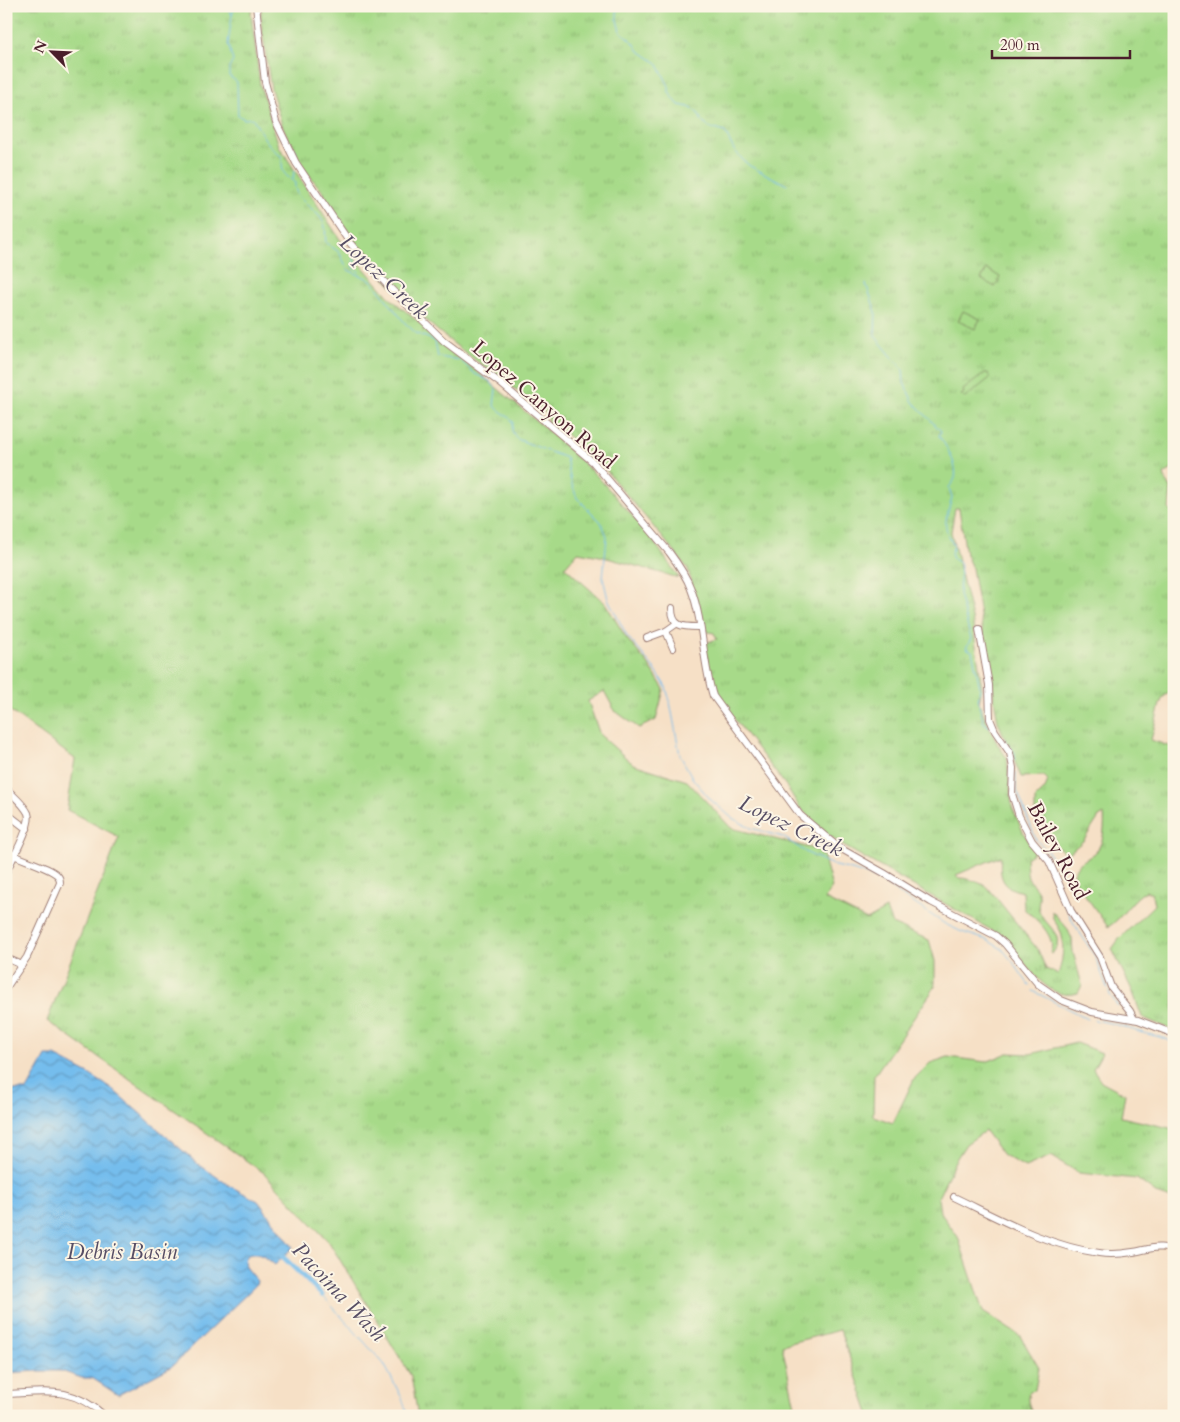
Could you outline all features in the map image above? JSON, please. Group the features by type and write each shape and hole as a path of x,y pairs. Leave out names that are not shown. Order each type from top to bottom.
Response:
{"street":[{"name":"Lopez Canyon Road","path":"256,6 260,55 276,122 296,163 342,233 389,287 438,335 500,383 593,462 681,568 691,590 713,696 800,815 845,852 931,902 996,936 1009,948 1033,979 1049,993 1074,1006 1092,1012 1134,1019 1174,1034"},
{"path":"672,608 672,617 676,624 683,627 700,627"},
{"path":"647,638 666,631 676,624"},
{"name":"Bailey Road","path":"979,629 989,685 990,719 995,731 1010,753 1013,768 1012,794 1019,816 1032,841 1049,860 1071,911 1100,957 1111,987 1134,1019"},
{"path":"666,631 673,648"},
{"path":"6,788 28,813 29,820 28,829 6,872"},
{"path":"6,813 28,829"},
{"path":"6,851 13,856 53,872 59,878 59,888 22,965 6,988"},
{"path":"6,958 22,965"},
{"path":"954,1197 1062,1246 1112,1255 1156,1248 1174,1250"},
{"path":"6,1394 55,1392 77,1396 92,1404 106,1416"}],"green space":[{"path":"6,6 252,6 251,13 260,85 279,146 343,244 390,298 554,436 597,476 650,536 679,578 600,556 578,552 565,567 605,603 627,639 648,664 664,689 656,720 639,728 615,711 604,691 588,701 600,735 633,764 687,781 731,828 822,851 832,887 825,899 867,920 886,909 892,924 929,940 935,961 935,987 874,1076 873,1116 893,1123 914,1079 930,1063 948,1057 986,1062 1008,1053 1030,1054 1076,1043 1102,1053 1093,1069 1101,1081 1125,1094 1121,1117 1174,1129 1174,1200 1157,1194 1137,1179 1079,1173 1051,1156 1025,1167 1003,1155 985,1131 966,1144 955,1161 938,1198 940,1212 958,1237 983,1312 1020,1336 1039,1368 1035,1390 1030,1391 1028,1397 1034,1416 870,1416 840,1330 782,1345 797,1416 733,1416 725,1412 696,1416 418,1416 411,1376 329,1242 264,1173 47,1021 119,837 67,810 75,759 6,708"},
{"path":"261,6 1174,6 1174,468 1164,474 1166,482 1171,488 1169,509 1174,515 1174,690 1163,697 1151,740 1174,749 1174,1031 1142,1017 1132,990 1112,949 1119,939 1154,905 1152,894 1146,891 1140,895 1108,927 1075,881 1074,875 1077,867 1096,852 1101,844 1104,814 1099,817 1084,840 1068,854 1054,843 1035,813 1035,799 1045,789 1048,780 1044,776 1021,777 998,722 972,568 966,555 959,508 955,508 951,532 972,618 982,688 979,702 998,745 1007,758 1012,807 1024,834 1036,851 1026,858 1027,873 1039,894 1039,910 1056,936 1056,947 1052,954 1050,953 1052,947 1048,934 1024,909 1023,892 1010,888 1003,880 1000,869 1001,856 956,875 959,878 980,883 987,887 1038,950 1046,969 1058,974 1062,960 1063,942 1052,911 1067,928 1072,939 1073,952 1082,985 1078,993 1066,994 1055,991 1044,984 1000,935 842,845 826,833 800,808 787,787 722,703 718,695 708,664 705,643 717,639 714,633 704,631 688,569 606,469 565,433 558,431 547,422 548,416 546,413 464,352 425,320 350,239 350,235 323,192 300,164 282,125 271,89 261,22"},
{"path":"987,269 1000,277 995,287 981,279"},
{"path":"963,311 980,319 975,329 958,321"},
{"path":"985,373 988,373 990,378 965,398 961,395 964,393 963,390"}],"water":[{"name":"Debris Basin","path":"46,1056 55,1056 111,1088 198,1164 230,1186 258,1201 293,1247 275,1265 258,1254 246,1256 245,1266 257,1281 256,1285 171,1367 118,1395 92,1378 82,1378 61,1371 6,1373 6,1089 27,1090"}],"waterway":[{"name":"Lopez Creek","path":"228,6 232,15 228,44 233,61 229,68 229,76 237,82 238,115 244,119 253,118 265,139 282,157 283,170 295,183 298,195 322,221 325,227 326,243 339,252 348,270 371,280 405,323 416,333 435,341 438,357 460,360 475,374 490,381 496,389 494,405 513,422 512,431 517,439 566,458 571,482 577,498 601,522 607,536 603,578 608,599 627,636 654,668 666,687 680,755 693,779 711,800 732,818 751,828 783,837 807,853 835,866 876,878 945,924 987,940 1002,949 1029,985"},
{"name":"Lopez Creek","path":"232,15 235,6"},
{"path":"615,6 620,31 634,43 638,50 657,63 669,86 669,92 679,105 689,107 698,113 703,123 711,128 725,132 734,150 750,166 787,185"},
{"path":"291,147 296,151 296,155"},
{"path":"293,180 294,171"},
{"path":"346,231 351,238"},
{"path":"355,257 353,266 359,272"},
{"path":"866,284 876,312 875,336 903,370 904,383 913,402 941,431 939,436 955,467 955,478 949,488 952,497 946,527 954,546 951,553 953,559 961,564 959,594 971,639 966,648 972,651 980,687 978,702 984,723 990,727"},
{"path":"1005,739 1015,753 1015,760"},
{"path":"1016,773 1016,788 1036,840 1048,851 1052,860"},
{"path":"1061,897 1073,922 1095,956 1110,995 1118,1006"},
{"name":"Lopez Creek","path":"1033,991 1088,1019"},
{"name":"Lopez Creek","path":"1094,1020 1115,1024 1174,1043"},
{"name":"Pacoima Wash","path":"279,1253 322,1295"},
{"name":"Pacoima Wash","path":"322,1295 384,1364 402,1398 408,1416"}]}
